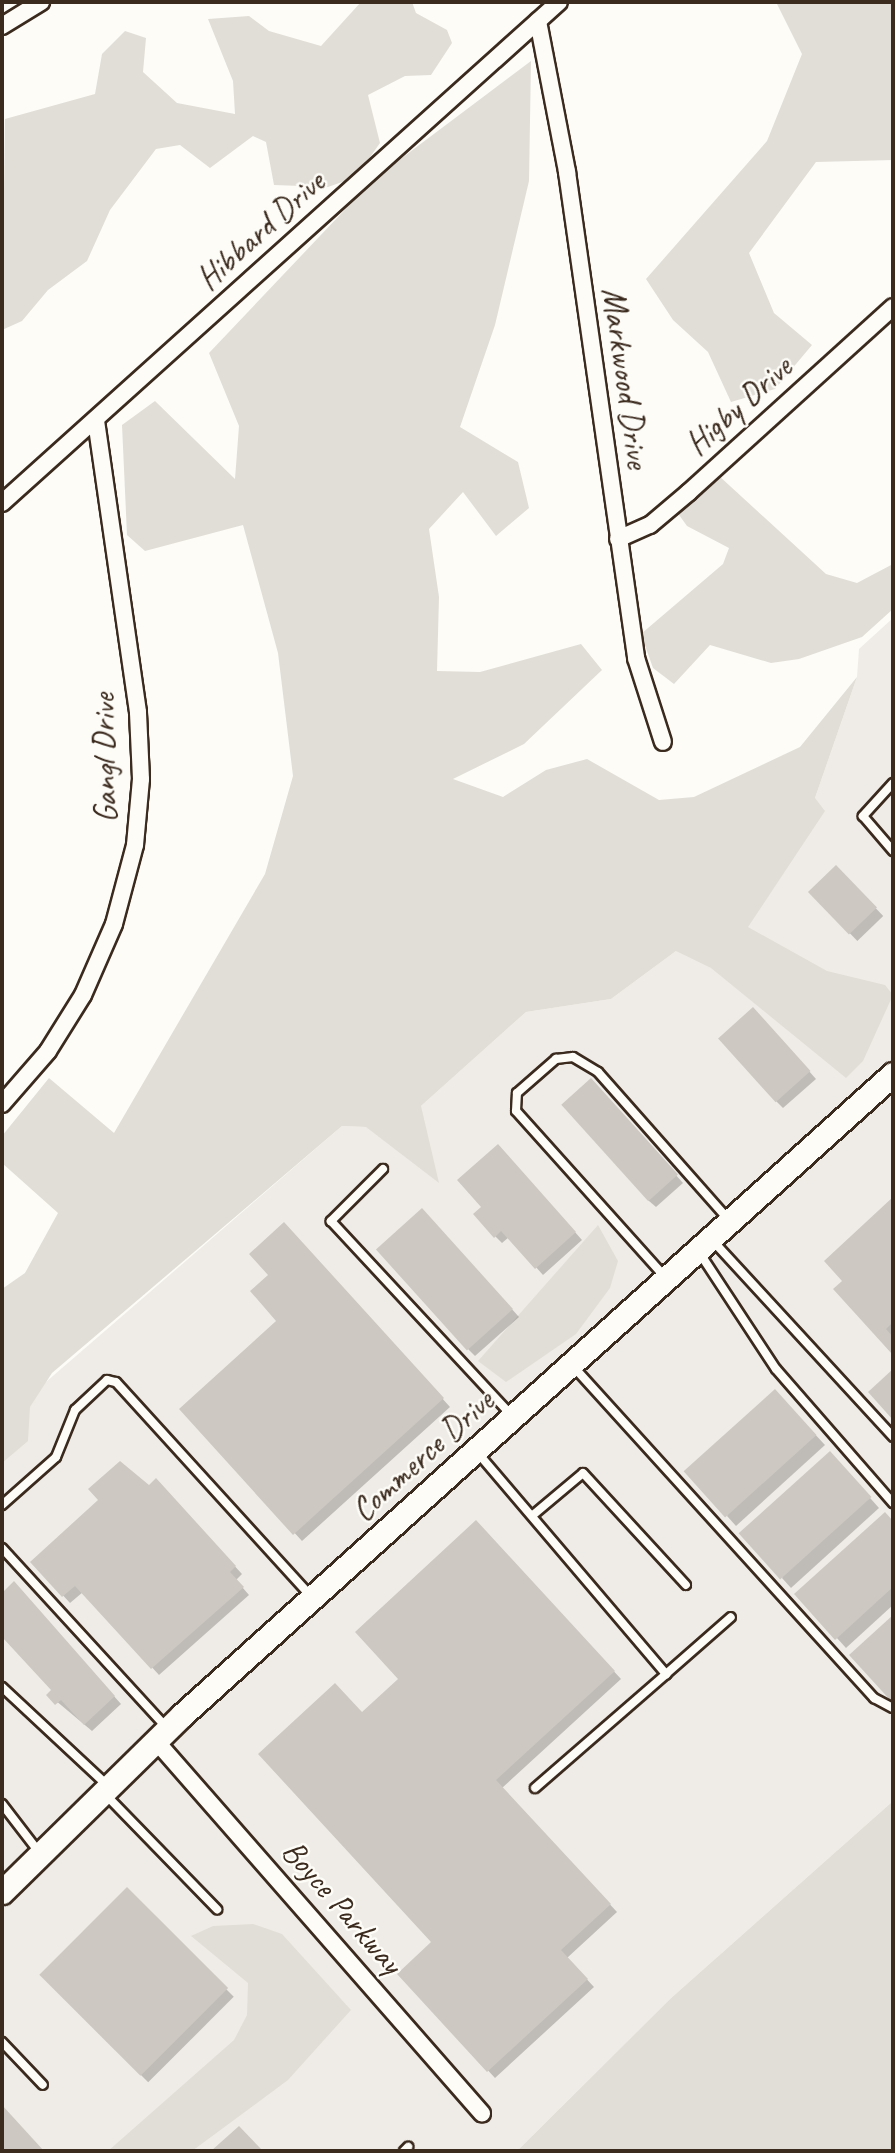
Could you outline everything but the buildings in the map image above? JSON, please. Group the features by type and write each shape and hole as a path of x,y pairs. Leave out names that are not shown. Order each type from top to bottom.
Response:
{"street":[{"path":"2,26 41,2"},
{"name":"Hibbard Drive","path":"2,503 559,2"},
{"name":"Markwood Drive","path":"538,21 568,172 636,658 663,742"},
{"name":"Higby Drive","path":"618,538 650,525 893,307"},
{"name":"Gangl Drive","path":"2,1104 48,1051 83,995 114,924 135,845 141,779 138,712 96,419"},
{"name":"Commerce Drive","path":"2,1892 162,1735 893,1074"},
{"name":"Boyce Parkway","path":"162,1735 482,2113"}],"lane":[{"path":"893,783 863,816 893,851"},
{"path":"667,1279 516,1111 517,1093 556,1059 581,1062 598,1072 731,1222"},
{"path":"383,1169 331,1221 514,1418"},
{"path":"705,1245 893,1437"},
{"path":"705,1245 776,1369 893,1503"},
{"path":"572,1365 874,1698 893,1708"},
{"path":"2,1505 56,1457 75,1410 107,1380 116,1382 314,1598"},
{"path":"477,1452 666,1674"},
{"path":"533,1515 583,1472 686,1585"},
{"path":"2,1548 162,1735"},
{"path":"535,1788 731,1617"},
{"path":"2,1687 106,1790 217,1909"},
{"path":"2,1804 41,1854"},
{"path":"2,2042 43,2085"}],"shaded area":[{"path":"361,2 412,2 416,13 447,30 452,43 431,75 405,76 368,95 380,143 356,177 328,187 274,185 266,142 253,136 210,168 180,145 156,149 110,210 87,261 48,290 22,321 2,330 5,119 95,94 102,54 125,31 146,38 143,72 177,103 235,114 233,81 208,19 249,16 269,31 321,46"},
{"path":"776,2 893,2 893,160 816,162 749,253 774,313 812,345 775,389 731,402 708,352 673,320 646,279 767,141 802,54"},
{"path":"531,61 529,181 495,325 460,427 518,462 529,508 496,536 463,492 429,529 439,597 437,671 480,672 581,644 602,670 524,744 453,779 503,797 546,770 587,759 659,800 694,797 800,747 857,677 815,798 825,811 748,927 827,971 885,985 893,995 863,1061 846,1078 711,968 676,951 611,999 526,1012 421,1106 439,1183 366,1127 342,1126 52,1373 30,1407 28,1441 2,1463 2,1289 25,1273 58,1213 2,1163 2,1136 49,1078 114,1133 265,874 293,776 278,653 243,525 145,551 127,535 122,425 155,401 235,479 239,426 209,353 374,179"},
{"path":"718,475 826,574 857,583 893,564 893,609 862,637 799,659 771,663 710,645 674,684 653,668 641,634 723,564 729,548 687,526 677,512"},
{"path":"893,618 893,1801 670,1999 517,2151 2,2151 2,1420 342,1126 366,1127 421,1106 526,1012 611,999 676,951 815,798 857,677 859,649"},
{"path":"598,1225 618,1261 610,1288 576,1334 506,1382 478,1361"},
{"path":"893,1801 893,2151 517,2151 670,1999"},
{"path":"253,1924 282,1934 351,2010 288,2080 192,2151 108,2151 234,2040 247,2015 248,1983 191,1936 213,1926"}]}
